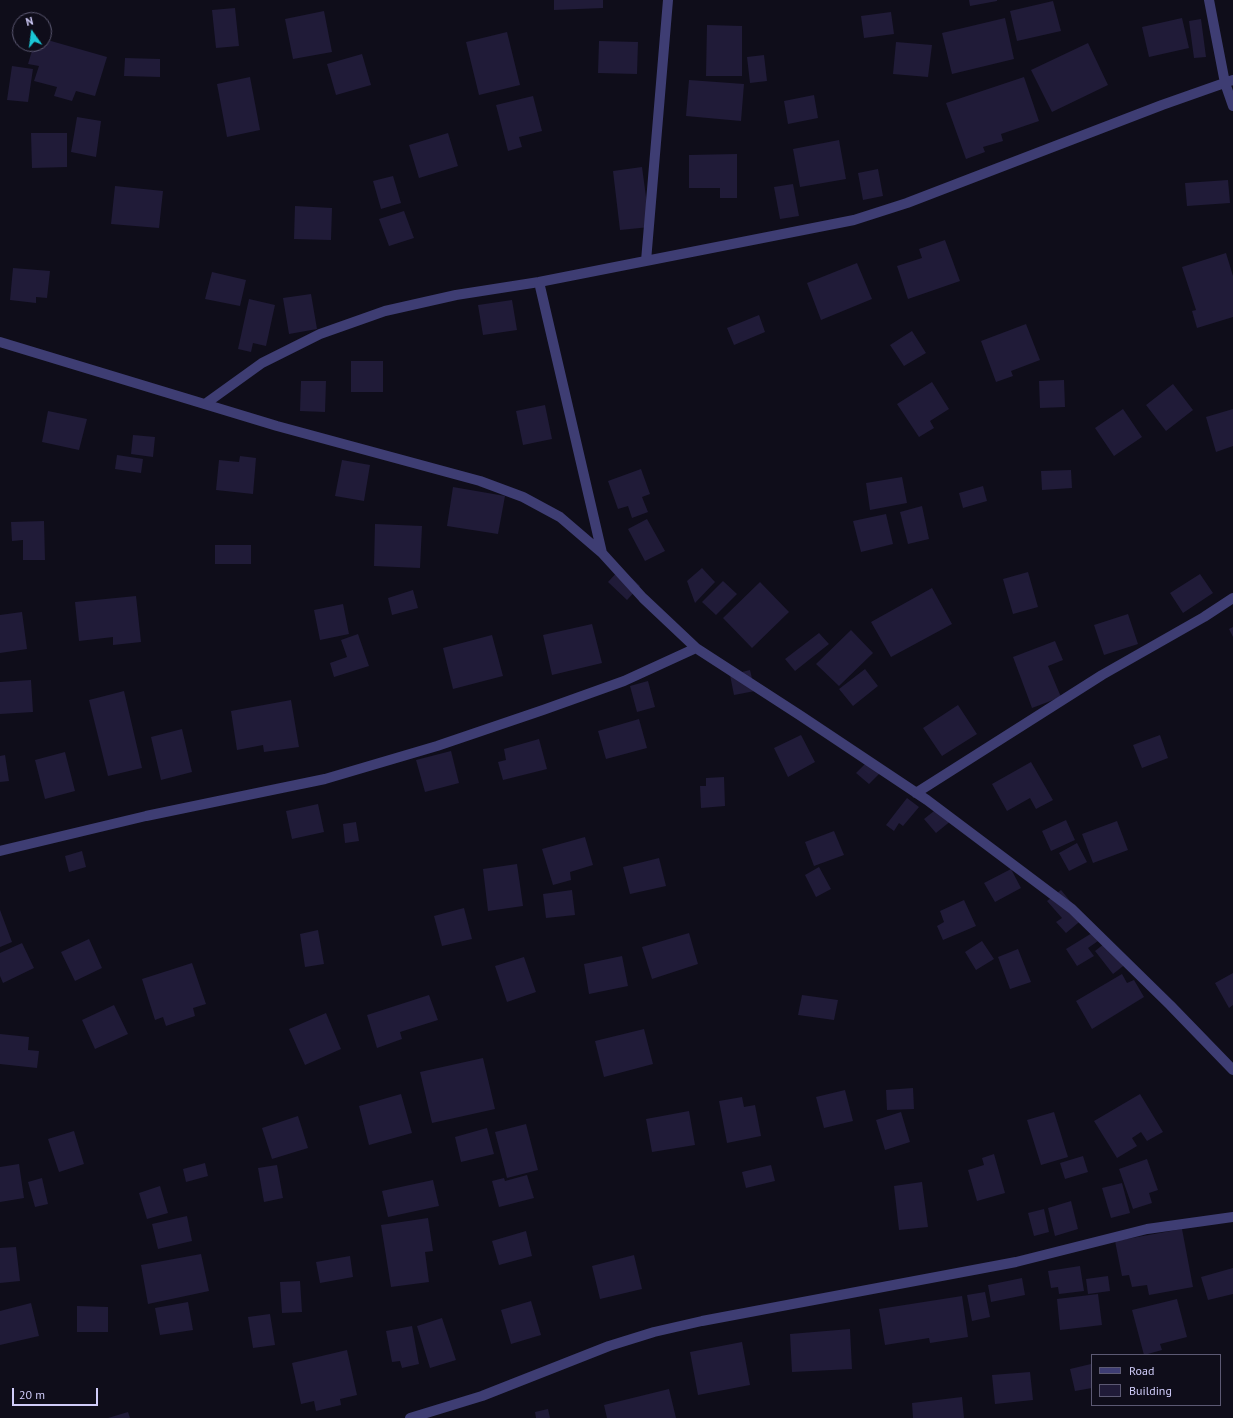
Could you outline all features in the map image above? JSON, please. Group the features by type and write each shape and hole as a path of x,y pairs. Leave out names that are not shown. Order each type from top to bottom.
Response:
{"street":[{"path":"646,261 668,0"},
{"path":"1209,0 1229,81 1233,106"},
{"path":"205,404 262,363 320,334 392,310 456,295 539,282 854,220 907,203 1162,105 1229,81"},
{"path":"539,282 602,553"},
{"path":"0,342 277,426 480,481 523,497 560,517 602,553 644,598 696,648 916,793 1072,910 1170,1005 1233,1070"},
{"path":"916,793 1102,675 1204,617 1233,598"},
{"path":"0,851 146,816 325,779 437,746 550,708 624,681 696,648"},
{"path":"410,1418 482,1396 609,1346 654,1332 702,1321 1016,1262 1147,1229 1233,1217"}],"building":[{"path":"554,0 603,0 603,8 554,10"},
{"path":"969,0 997,0 997,1 970,6"},
{"path":"1053,1 1061,31 1017,41 1010,11"},
{"path":"235,8 239,46 216,48 212,10"},
{"path":"324,11 332,52 293,59 285,19"},
{"path":"891,12 894,34 864,38 861,16"},
{"path":"1005,18 1014,59 952,74 942,33"},
{"path":"1182,18 1189,48 1149,57 1142,27"},
{"path":"1201,19 1206,57 1194,58 1189,21"},
{"path":"707,25 742,26 742,76 706,76"},
{"path":"507,32 520,85 479,95 466,42"},
{"path":"52,41 107,57 95,96 76,91 72,101 54,96 57,87 34,81 39,66 28,64 32,52 52,52"},
{"path":"599,41 638,42 637,74 598,73"},
{"path":"896,42 932,45 928,77 893,74"},
{"path":"1088,43 1108,85 1052,112 1031,70"},
{"path":"362,54 371,85 336,95 327,64"},
{"path":"764,55 767,81 750,83 747,57"},
{"path":"125,58 160,59 160,77 124,76"},
{"path":"12,66 33,69 28,102 7,100"},
{"path":"250,77 260,130 227,137 217,84"},
{"path":"1024,77 1039,121 1001,134 1003,141 983,147 985,152 966,159 946,103"},
{"path":"689,80 744,84 741,121 686,116"},
{"path":"814,95 818,118 788,124 784,101"},
{"path":"533,96 542,131 519,137 522,147 508,151 496,105"},
{"path":"77,117 101,121 96,157 71,152"},
{"path":"31,133 67,133 67,167 32,168"},
{"path":"448,133 458,166 419,178 409,145"},
{"path":"839,140 846,179 800,187 793,149"},
{"path":"737,154 737,198 720,198 720,188 689,188 689,155"},
{"path":"642,167 650,227 620,230 613,171"},
{"path":"878,169 883,196 863,200 858,173"},
{"path":"393,176 401,203 381,209 373,181"},
{"path":"1228,180 1230,203 1187,206 1185,183"},
{"path":"793,184 799,216 780,219 774,187"},
{"path":"115,186 163,191 159,228 111,224"},
{"path":"295,206 332,208 331,240 294,239"},
{"path":"404,211 414,238 389,246 379,219"},
{"path":"945,240 960,281 908,299 897,266 922,258 919,249"},
{"path":"1226,253 1233,276 1233,317 1197,328 1192,311 1196,310 1182,267"},
{"path":"857,263 872,299 821,320 807,283"},
{"path":"13,268 50,271 47,298 36,297 36,303 10,300"},
{"path":"212,272 246,280 240,306 205,299"},
{"path":"311,294 317,329 289,334 283,298"},
{"path":"249,299 275,305 266,346 253,343 251,352 238,349"},
{"path":"512,300 517,330 483,335 478,305"},
{"path":"759,315 765,332 734,345 727,328"},
{"path":"1026,324 1040,360 1011,371 1013,376 996,382 981,341"},
{"path":"912,331 926,353 904,366 890,345"},
{"path":"351,361 383,361 383,392 351,392"},
{"path":"1064,380 1065,407 1040,408 1039,381"},
{"path":"301,381 326,381 325,412 300,411"},
{"path":"932,382 949,409 930,421 934,428 919,437 897,404"},
{"path":"1173,384 1193,410 1166,431 1146,405"},
{"path":"545,405 552,439 523,445 516,411"},
{"path":"1123,409 1142,437 1114,456 1095,428"},
{"path":"1233,409 1233,446 1216,452 1206,417"},
{"path":"48,411 87,419 79,450 42,442"},
{"path":"133,435 155,437 153,457 131,454"},
{"path":"117,455 143,459 141,473 115,469"},
{"path":"240,456 256,458 253,494 216,490 219,460 239,462"},
{"path":"342,460 370,465 364,501 335,496"},
{"path":"641,469 650,494 642,497 648,512 632,518 628,506 618,509 608,481"},
{"path":"1071,470 1072,488 1042,490 1041,471"},
{"path":"902,477 907,503 870,510 866,483"},
{"path":"983,486 987,501 963,508 959,493"},
{"path":"453,487 505,496 498,534 447,526"},
{"path":"922,506 929,539 908,544 900,512"},
{"path":"886,514 893,544 861,552 853,521"},
{"path":"647,519 665,551 645,561 628,529"},
{"path":"44,521 45,560 23,560 23,540 12,541 11,522"},
{"path":"375,524 422,526 420,568 374,566"},
{"path":"215,545 251,545 251,564 215,564"},
{"path":"621,568 640,586 627,600 608,582"},
{"path":"702,568 715,582 695,603 687,581"},
{"path":"1028,572 1038,607 1013,614 1003,579"},
{"path":"1200,574 1213,593 1183,613 1170,593"},
{"path":"723,581 737,594 716,615 702,602"},
{"path":"760,582 789,612 752,648 723,618"},
{"path":"932,588 952,624 891,657 871,622"},
{"path":"413,590 418,608 392,615 388,598"},
{"path":"136,596 141,642 113,645 113,637 79,641 75,602"},
{"path":"343,604 349,634 320,640 314,610"},
{"path":"22,612 27,649 0,653 0,615"},
{"path":"1128,614 1138,644 1104,655 1094,625"},
{"path":"592,624 602,663 552,675 543,635"},
{"path":"1233,627 1233,637 1229,629"},
{"path":"851,630 873,653 839,686 816,664"},
{"path":"819,633 829,644 795,671 785,659"},
{"path":"358,634 369,666 334,677 330,663 347,657 341,640"},
{"path":"492,635 503,676 453,689 443,648"},
{"path":"1055,641 1063,660 1048,666 1061,697 1032,708 1013,657"},
{"path":"865,669 878,686 853,706 839,689"},
{"path":"750,670 755,691 734,695 730,675"},
{"path":"31,680 33,712 0,714 0,682"},
{"path":"648,681 655,707 637,712 630,686"},
{"path":"124,691 142,768 108,776 89,700"},
{"path":"291,700 299,747 264,752 263,745 237,750 231,711"},
{"path":"958,705 977,734 942,756 923,728"},
{"path":"639,719 647,748 606,759 598,731"},
{"path":"182,729 192,772 161,780 151,737"},
{"path":"801,735 815,762 788,777 774,748"},
{"path":"1160,735 1168,758 1142,768 1133,745"},
{"path":"539,739 547,769 503,780 498,762 506,760 504,749"},
{"path":"451,751 459,783 425,792 416,760"},
{"path":"65,752 75,791 45,799 35,760"},
{"path":"5,755 9,781 0,782 0,756"},
{"path":"871,758 883,770 869,784 856,773"},
{"path":"1031,762 1053,800 1036,809 1030,798 1007,811 992,784"},
{"path":"724,777 725,806 701,808 700,786 706,786 706,778"},
{"path":"907,798 919,807 903,826 899,823 894,831 886,825"},
{"path":"318,804 324,832 292,839 286,811"},
{"path":"939,807 952,820 936,833 924,819"},
{"path":"1066,820 1075,840 1051,851 1042,831"},
{"path":"1117,821 1128,850 1093,863 1082,834"},
{"path":"356,822 359,841 345,843 343,824"},
{"path":"834,831 844,855 814,866 805,842"},
{"path":"585,837 593,865 570,872 571,880 553,885 542,849"},
{"path":"1077,843 1087,862 1069,871 1059,853"},
{"path":"82,851 86,867 69,872 65,856"},
{"path":"659,858 666,886 630,894 623,867"},
{"path":"517,864 523,906 488,911 483,869"},
{"path":"819,867 831,889 816,897 805,875"},
{"path":"1011,869 1021,888 995,902 984,883"},
{"path":"572,890 575,915 546,918 543,894"},
{"path":"1061,890 1084,918 1066,933 1056,922 1062,918 1047,901"},
{"path":"964,900 976,926 943,940 937,926 944,922 940,911"},
{"path":"464,908 472,939 442,946 434,916"},
{"path":"0,910 12,942 0,947"},
{"path":"318,930 324,964 305,967 300,934"},
{"path":"689,933 698,964 652,979 642,947"},
{"path":"1092,933 1098,941 1088,948 1094,956 1077,966 1066,949"},
{"path":"89,939 102,968 75,981 61,952"},
{"path":"1109,940 1127,963 1113,974 1095,951"},
{"path":"982,941 994,959 976,970 965,952"},
{"path":"22,943 34,968 3,983 0,976 0,953"},
{"path":"1018,949 1031,982 1010,989 998,957"},
{"path":"622,956 628,986 589,994 584,964"},
{"path":"524,957 536,992 507,1002 495,966"},
{"path":"192,963 206,1004 193,1008 195,1016 166,1026 163,1017 155,1020 142,979"},
{"path":"1233,973 1233,1005 1229,1008 1215,983"},
{"path":"1122,974 1127,983 1134,980 1144,997 1092,1029 1076,1001"},
{"path":"429,995 438,1020 400,1032 402,1039 377,1048 367,1015"},
{"path":"802,995 838,1000 834,1020 798,1015"},
{"path":"114,1005 128,1034 95,1049 82,1020"},
{"path":"326,1013 341,1049 305,1065 289,1029"},
{"path":"644,1029 653,1064 604,1077 595,1041"},
{"path":"0,1034 29,1037 28,1050 39,1051 37,1068 0,1064"},
{"path":"483,1058 495,1109 432,1123 420,1072"},
{"path":"913,1088 914,1109 887,1110 886,1090"},
{"path":"845,1090 853,1121 824,1128 816,1097"},
{"path":"401,1094 412,1133 369,1145 359,1106"},
{"path":"1140,1094 1163,1132 1147,1141 1141,1132 1132,1138 1137,1146 1117,1158 1094,1121"},
{"path":"742,1097 744,1107 755,1105 761,1136 727,1143 719,1101"},
{"path":"689,1111 695,1145 652,1152 646,1119"},
{"path":"901,1112 910,1142 885,1150 876,1120"},
{"path":"1054,1112 1068,1157 1041,1165 1027,1120"},
{"path":"298,1116 308,1148 272,1159 262,1128"},
{"path":"526,1124 538,1170 507,1178 495,1132"},
{"path":"487,1128 494,1154 461,1162 455,1137"},
{"path":"74,1131 84,1164 59,1172 48,1139"},
{"path":"994,1154 1005,1193 977,1201 968,1170 984,1165 982,1158"},
{"path":"1083,1156 1088,1172 1065,1179 1060,1163"},
{"path":"1147,1159 1158,1190 1149,1193 1152,1203 1133,1209 1119,1169"},
{"path":"205,1163 208,1176 186,1182 183,1169"},
{"path":"19,1164 24,1198 0,1202 0,1167"},
{"path":"277,1165 283,1198 264,1202 258,1168"},
{"path":"771,1165 775,1181 746,1188 742,1172"},
{"path":"527,1175 534,1198 499,1207 492,1181 504,1178 505,1181"},
{"path":"42,1178 48,1204 35,1207 28,1182"},
{"path":"433,1180 439,1206 388,1217 382,1191"},
{"path":"922,1182 928,1227 899,1230 894,1186"},
{"path":"1122,1183 1130,1213 1111,1218 1102,1188"},
{"path":"160,1186 168,1213 147,1219 139,1193"},
{"path":"1071,1201 1078,1229 1055,1236 1048,1208"},
{"path":"1044,1209 1049,1232 1034,1236 1028,1213"},
{"path":"187,1216 192,1241 158,1249 152,1224"},
{"path":"428,1218 433,1251 425,1252 429,1282 391,1287 381,1225"},
{"path":"1182,1229 1193,1287 1149,1295 1147,1285 1132,1287 1129,1275 1122,1276 1115,1241"},
{"path":"526,1231 532,1256 499,1265 492,1241"},
{"path":"16,1247 20,1281 0,1283 0,1248"},
{"path":"201,1254 209,1291 148,1304 141,1265"},
{"path":"634,1255 642,1289 600,1299 592,1266"},
{"path":"350,1256 353,1277 320,1283 316,1262"},
{"path":"1080,1266 1084,1291 1059,1294 1058,1287 1051,1288 1048,1271"},
{"path":"1233,1268 1233,1294 1208,1300 1201,1277"},
{"path":"1108,1276 1110,1291 1088,1294 1086,1279"},
{"path":"1022,1278 1025,1295 991,1302 988,1285"},
{"path":"300,1281 302,1312 282,1313 280,1282"},
{"path":"985,1292 990,1317 972,1321 967,1295"},
{"path":"1098,1294 1102,1325 1060,1330 1057,1299"},
{"path":"962,1296 968,1337 930,1343 929,1338 885,1345 879,1309"},
{"path":"1177,1299 1187,1337 1160,1344 1162,1350 1144,1354 1132,1310"},
{"path":"531,1301 541,1335 511,1344 501,1310"},
{"path":"188,1302 193,1330 160,1335 155,1308"},
{"path":"31,1303 39,1336 0,1345 0,1311"},
{"path":"77,1306 108,1307 108,1332 77,1332"},
{"path":"270,1314 275,1345 253,1348 248,1317"},
{"path":"442,1318 456,1360 430,1368 417,1326"},
{"path":"412,1326 419,1364 402,1368 400,1361 392,1362 386,1331"},
{"path":"850,1329 852,1369 792,1372 790,1334"},
{"path":"742,1342 750,1385 698,1395 690,1352"},
{"path":"347,1350 357,1395 340,1399 341,1405 316,1411 314,1401 301,1404 292,1363"},
{"path":"1091,1364 1091,1388 1075,1391 1070,1369"},
{"path":"1030,1372 1033,1400 995,1404 992,1375"},
{"path":"669,1389 676,1418 607,1418 604,1405"},
{"path":"962,1397 964,1418 913,1418 912,1403"},
{"path":"548,1409 550,1418 536,1418 535,1412"},
{"path":"128,1412 130,1418 108,1418"}]}
